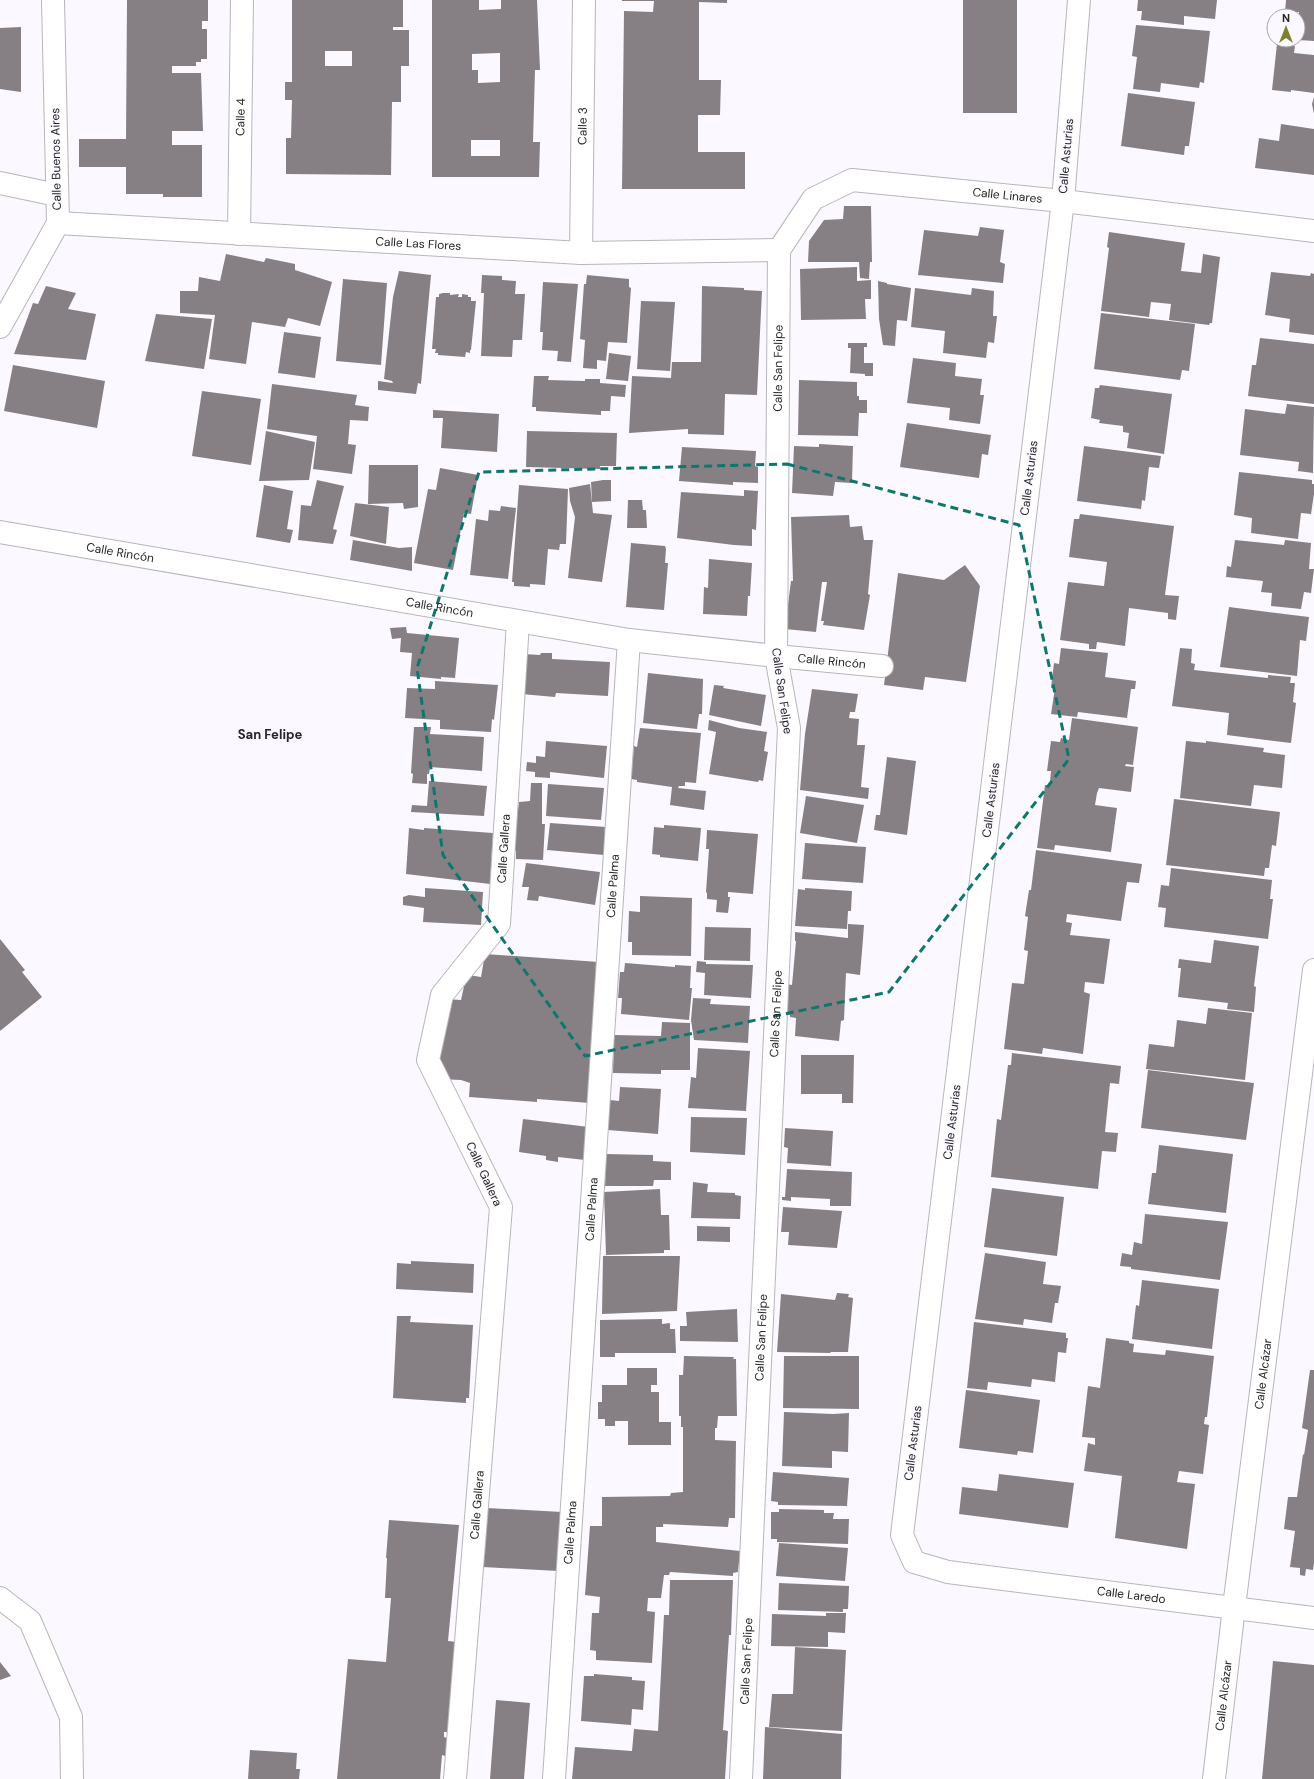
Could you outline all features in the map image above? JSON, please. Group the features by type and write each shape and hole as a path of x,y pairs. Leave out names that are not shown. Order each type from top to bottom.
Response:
{"street":[{"name":"Calle Buenos Aires","path":"0,327 58,223 53,0"},
{"name":"Calle 4","path":"239,234 242,0"},
{"name":"Calle 3","path":"582,253 584,0"},
{"name":"Calle Asturias","path":"948,1572 914,1562 902,1535 1063,201 1079,0"},
{"name":"Calle Linares","path":"779,250 813,199 852,180 1063,201 1314,231"},
{"path":"0,183 57,196"},
{"name":"Calle Las Flores","path":"58,223 582,253 779,250"},
{"name":"Calle San Felipe","path":"741,1779 789,728 776,656 779,250"},
{"name":"Calle Rincón","path":"0,532 630,640 882,666"},
{"name":"Calle Gallera","path":"455,1779 501,1207 428,1060 442,995 499,924 518,622"},
{"name":"Calle Palma","path":"554,1779 630,640"},
{"name":"Calle Alcázar","path":"1214,1779 1314,970"},
{"name":"Calle Laredo","path":"948,1572 1314,1618"},
{"path":"0,1598 30,1621 71,1717 72,1779"}],"highlighted area":[{"path":"787,464 1019,525 1069,759 889,992 585,1056 443,855 417,668 479,472"}],"building":[{"path":"127,0 208,0 208,21 202,21 202,29 207,29 207,59 201,59 201,62 196,62 196,66 172,66 172,73 201,73 203,131 172,131 172,145 202,145 202,197 163,197 163,194 126,194 126,167 79,167 79,139 126,139"},
{"path":"292,0 403,0 403,27 393,27 393,30 409,30 409,66 401,66 401,102 392,102 391,175 286,174 286,138 291,138 292,100 285,100 285,82 292,82","holes":["325,51 352,51 352,66 325,66"]},
{"path":"432,0 479,0 479,10 501,9 501,0 537,0 540,70 535,70 533,142 540,142 539,177 432,177","holes":["500,53 500,82 478,83 478,70 472,70 472,54","471,140 500,140 500,156 471,156"]},
{"path":"622,0 727,0 727,3 699,2 699,80 721,80 720,115 698,115 698,152 745,152 745,189 622,189 624,11 653,12 654,1"},
{"path":"963,0 1017,0 1017,113 963,113"},
{"path":"1138,0 1217,0 1215,19 1184,16 1184,25 1141,20 1142,11 1137,11"},
{"path":"1286,0 1314,0 1314,41 1306,40 1306,8 1285,8"},
{"path":"1136,25 1210,31 1204,83 1200,82 1199,88 1161,83 1160,92 1133,89 1137,57 1132,56"},
{"path":"21,27 21,92 0,89 0,28"},
{"path":"1277,48 1295,48 1294,53 1314,55 1314,93 1291,90 1291,92 1272,90"},
{"path":"1128,93 1195,102 1189,146 1185,146 1184,155 1121,146"},
{"path":"1314,97 1314,114 1312,104"},
{"path":"1281,124 1314,129 1314,175 1255,168 1259,138 1279,141"},
{"path":"844,206 871,206 872,262 870,262 869,279 860,278 859,262 808,262 809,241 824,220 843,219"},
{"path":"980,227 1004,230 1000,262 1005,264 1003,283 918,275 924,230 978,236"},
{"path":"1109,232 1185,243 1181,271 1201,273 1203,254 1220,257 1212,323 1209,325 1169,320 1171,304 1151,302 1149,317 1101,311 1109,248 1107,247"},
{"path":"226,254 264,262 266,258 295,264 295,270 332,282 320,326 288,318 285,327 252,322 246,364 209,359 215,315 180,313 180,291 198,291 199,277 220,281"},
{"path":"857,267 857,281 871,280 871,299 865,299 866,319 801,320 800,269"},
{"path":"399,271 431,275 421,384 418,383 416,394 378,390 378,381 393,383 392,381 384,379 393,297"},
{"path":"1271,272 1310,276 1311,273 1314,274 1314,335 1289,332 1290,319 1265,315"},
{"path":"482,275 502,276 502,280 516,281 515,294 525,294 522,340 513,340 512,357 481,356 484,293 481,293"},
{"path":"587,275 629,279 629,287 631,288 627,343 608,342 606,361 597,360 597,369 583,368 585,340 580,339 584,284 586,284"},
{"path":"343,279 387,283 381,365 336,361"},
{"path":"878,281 911,288 907,321 897,320 895,346 883,345 879,319"},
{"path":"543,282 578,284 571,362 557,361 558,351 542,350 543,332 540,332"},
{"path":"46,286 76,293 68,309 96,314 86,360 14,354 33,303 38,304"},
{"path":"702,286 744,288 744,290 762,291 757,395 725,394 724,435 688,434 688,429 629,433 632,376 671,378 672,362 701,362"},
{"path":"915,288 971,295 972,288 994,291 993,316 997,316 994,343 988,342 986,358 943,353 945,331 911,327"},
{"path":"450,293 450,295 459,294 458,297 462,297 462,294 468,295 468,297 471,297 471,301 476,301 471,350 470,353 466,352 465,357 438,355 438,353 435,353 436,349 432,349 436,297 439,297 439,294"},
{"path":"641,301 675,302 670,371 637,369"},
{"path":"1101,313 1195,324 1189,371 1182,370 1180,380 1094,369"},
{"path":"156,314 212,319 204,369 145,361"},
{"path":"284,332 321,337 315,378 278,373"},
{"path":"1260,338 1314,344 1314,404 1248,396 1252,365 1256,365"},
{"path":"848,343 867,343 867,347 864,347 864,363 873,363 873,376 850,373 851,348 848,348"},
{"path":"609,353 631,356 628,381 606,379"},
{"path":"913,358 956,363 955,376 982,379 980,395 984,395 980,424 949,420 950,408 907,403"},
{"path":"13,365 105,381 97,428 4,411"},
{"path":"534,376 549,376 548,380 585,381 585,379 600,379 600,383 626,385 625,397 611,396 610,411 601,411 601,415 536,411 536,407 532,407"},
{"path":"799,380 857,382 857,396 859,396 859,400 867,400 867,413 859,413 858,436 798,435"},
{"path":"272,384 357,395 355,405 369,407 368,421 350,420 348,444 356,445 352,474 313,469 317,436 267,429"},
{"path":"1100,385 1172,394 1164,454 1127,448 1129,433 1123,432 1123,426 1099,423 1100,420 1091,418 1095,388 1099,388"},
{"path":"202,391 261,399 251,465 192,456"},
{"path":"1287,404 1314,407 1313,473 1298,471 1299,462 1240,455 1245,409 1285,414"},
{"path":"433,410 499,414 497,452 441,448 443,418 433,418"},
{"path":"907,423 991,435 988,455 982,454 979,478 900,467"},
{"path":"266,431 315,442 309,480 259,481"},
{"path":"527,431 617,433 616,466 600,466 600,469 526,467"},
{"path":"819,444 853,446 852,483 835,482 833,496 792,493 794,446 819,447"},
{"path":"1084,446 1161,456 1159,468 1149,467 1145,501 1142,500 1141,509 1077,501"},
{"path":"682,447 756,451 755,466 758,467 758,483 733,482 733,485 679,481"},
{"path":"369,465 418,465 418,507 404,509 403,503 368,504"},
{"path":"440,468 478,475 471,514 464,513 453,570 414,563 428,489 436,490"},
{"path":"1239,472 1312,480 1312,484 1314,484 1314,494 1311,514 1301,513 1298,539 1251,533 1252,518 1234,515"},
{"path":"317,480 344,486 333,529 337,530 333,544 298,540 301,505 311,506"},
{"path":"611,480 611,501 592,502 591,482"},
{"path":"590,484 593,513 612,515 602,582 568,578 575,517 570,501 569,488"},
{"path":"264,485 293,491 287,529 293,530 290,543 256,537"},
{"path":"519,485 568,489 566,544 560,544 559,550 548,549 545,585 530,584 530,587 514,586 514,582 512,582"},
{"path":"744,490 758,491 756,530 752,529 752,546 677,538 681,492 744,496"},
{"path":"628,500 642,500 643,510 646,510 647,528 627,528"},
{"path":"355,503 389,507 386,544 350,536"},
{"path":"501,506 516,508 508,579 470,575 476,519 488,521 489,510 500,511"},
{"path":"1080,514 1174,526 1165,595 1179,596 1176,620 1168,619 1168,613 1129,608 1125,646 1097,642 1096,649 1089,649 1089,644 1060,640 1068,582 1104,586 1107,562 1069,557 1074,519 1079,519"},
{"path":"849,515 850,527 862,526 864,540 873,540 868,594 870,595 864,630 823,625 824,621 821,621 827,582 822,582 816,632 785,629 791,581 793,581 791,517"},
{"path":"353,540 399,548 412,547 412,571 350,560"},
{"path":"1235,540 1284,545 1285,540 1311,543 1309,569 1314,569 1311,593 1304,592 1301,609 1271,606 1272,593 1261,592 1263,581 1226,577 1227,566 1231,567"},
{"path":"631,543 665,546 665,563 668,563 664,610 626,607"},
{"path":"709,559 752,563 747,616 703,614 704,587 708,588"},
{"path":"965,565 980,586 966,682 925,677 923,690 884,685 898,573 944,580"},
{"path":"1229,607 1309,617 1306,641 1300,640 1297,676 1220,667"},
{"path":"406,627 407,633 459,638 455,678 441,677 441,679 410,676 412,653 400,652 401,638 392,639 390,628"},
{"path":"1061,648 1108,653 1105,677 1136,681 1135,689 1131,689 1127,718 1078,712 1077,717 1051,714 1055,688 1051,688 1054,663 1059,664"},
{"path":"1180,648 1192,649 1191,663 1195,664 1194,670 1268,678 1268,675 1291,677 1290,683 1295,683 1293,702 1296,703 1291,743 1227,735 1229,713 1172,706"},
{"path":"541,653 552,653 552,659 610,662 608,696 556,693 555,697 521,694 524,654 540,655"},
{"path":"648,673 703,679 702,714 699,714 697,729 643,723"},
{"path":"435,681 498,685 491,732 440,729 440,720 405,718 407,688 435,689"},
{"path":"714,685 724,686 723,688 766,695 761,726 709,715"},
{"path":"812,689 858,694 855,712 850,712 849,718 859,719 857,745 865,745 861,787 869,788 868,799 800,790 805,734"},
{"path":"1072,718 1138,727 1133,765 1126,764 1125,766 1134,767 1131,792 1099,788 1097,793 1095,805 1117,808 1111,852 1055,845 1054,850 1037,848 1045,785 1049,785 1050,782 1051,771 1047,771 1051,741 1060,742 1061,738 1069,740"},
{"path":"709,720 739,728 767,732 764,751 768,752 763,781 759,780 758,782 709,774 716,732 708,730"},
{"path":"414,727 431,727 430,734 484,737 482,771 430,767 429,774 427,774 427,784 412,783 413,774 411,773"},
{"path":"640,728 701,733 696,783 685,782 685,786 679,786 678,788 706,791 704,810 670,805 672,787 637,782 637,780 631,779 634,746 637,747"},
{"path":"546,741 607,746 604,778 550,772 550,778 535,777 535,772 526,771 527,762 536,763 536,756 545,757"},
{"path":"1186,741 1206,743 1206,741 1264,748 1263,752 1285,755 1282,788 1254,785 1251,806 1180,798"},
{"path":"887,757 916,761 907,835 874,830 876,815 880,815"},
{"path":"429,781 487,786 484,816 411,812 412,805 427,806"},
{"path":"531,783 542,783 542,824 545,824 543,860 516,859 516,851 513,850 519,802 530,801"},
{"path":"548,784 604,788 601,820 546,816"},
{"path":"806,796 864,805 857,843 800,833"},
{"path":"1174,799 1280,812 1276,846 1272,845 1269,868 1265,868 1264,876 1166,865"},
{"path":"550,823 606,827 604,855 547,850"},
{"path":"664,825 701,828 698,861 660,857 660,855 652,854 654,827 664,828"},
{"path":"409,828 493,833 490,884 406,874"},
{"path":"707,830 758,834 753,894 728,892 728,897 730,897 728,913 716,912 717,900 707,899 706,892 709,849 706,849"},
{"path":"805,843 866,847 863,883 802,879"},
{"path":"1036,850 1142,864 1139,883 1127,882 1121,921 1067,914 1066,922 1072,923 1070,935 1110,939 1104,984 1085,982 1084,992 1090,994 1083,1054 1043,1048 1042,1054 1004,1049 1012,983 1024,984 1028,951 1024,950 1028,917 1025,916 1029,890 1031,890"},
{"path":"526,863 600,872 595,905 539,896 538,901 527,900 529,887 522,887"},
{"path":"1171,868 1272,880 1270,899 1273,899 1268,939 1164,927 1166,908 1158,907 1161,885 1169,886"},
{"path":"425,888 483,892 481,925 423,922 424,908 403,905 403,897 409,895 425,897"},
{"path":"805,888 852,891 851,911 848,911 847,929 795,926 798,889 805,890"},
{"path":"640,896 692,898 691,956 632,955 632,942 628,942 629,911 640,912"},
{"path":"848,924 864,925 863,939 860,975 846,973 844,1020 841,1021 839,1041 795,1036 796,1018 784,1014 787,984 792,985 796,941 795,932 848,938"},
{"path":"705,927 751,928 750,961 704,960"},
{"path":"0,939 25,970 22,972 42,997 0,1031"},
{"path":"1214,940 1259,946 1254,986 1256,987 1254,1012 1227,1009 1228,1003 1178,997 1181,968 1178,968 1179,959 1211,963"},
{"path":"485,954 599,962 590,1103 537,1099 537,1102 469,1097 470,1083 461,1080 438,1079 446,999 461,1000 468,975 481,977"},
{"path":"697,961 706,962 706,964 753,965 751,998 704,995 705,973 696,972"},
{"path":"625,963 675,967 675,965 691,966 690,988 692,988 689,1020 621,1014 622,998 618,998 620,972 624,972"},
{"path":"693,998 711,999 710,1004 750,1006 748,1043 694,1040 691,1020"},
{"path":"1208,1008 1252,1013 1245,1080 1146,1069 1149,1044 1174,1047 1177,1020 1206,1024"},
{"path":"662,1022 690,1023 690,1070 661,1070 661,1074 613,1073 614,1035 661,1036"},
{"path":"698,1048 750,1051 746,1111 688,1108 691,1077 696,1078"},
{"path":"1012,1053 1121,1066 1119,1084 1110,1083 1105,1132 1118,1133 1116,1152 1102,1151 1098,1189 991,1177 997,1119 1001,1120 1008,1065 1011,1065"},
{"path":"801,1055 854,1055 853,1103 842,1103 842,1094 801,1094"},
{"path":"1148,1070 1254,1083 1246,1140 1141,1128"},
{"path":"620,1087 661,1089 658,1134 608,1130 610,1100 619,1101"},
{"path":"691,1117 747,1118 745,1155 690,1152"},
{"path":"523,1119 589,1127 585,1160 558,1157 558,1162 546,1160 546,1156 519,1152"},
{"path":"785,1128 833,1131 831,1166 787,1163 788,1148 784,1147"},
{"path":"1159,1145 1233,1154 1226,1213 1148,1204 1152,1173 1156,1173"},
{"path":"606,1154 653,1155 653,1161 671,1162 671,1180 654,1180 653,1186 605,1186"},
{"path":"787,1169 852,1172 851,1206 830,1206 830,1199 791,1197 791,1201 782,1200 782,1197 785,1197"},
{"path":"693,1182 708,1184 707,1192 735,1193 735,1195 741,1196 740,1219 691,1218"},
{"path":"992,1188 1064,1197 1057,1256 984,1247"},
{"path":"660,1189 661,1215 669,1215 670,1250 664,1250 664,1253 606,1255 604,1192"},
{"path":"783,1207 842,1211 837,1248 788,1245 789,1232 781,1232"},
{"path":"1145,1214 1228,1222 1220,1280 1131,1269 1131,1267 1120,1266 1122,1253 1132,1255 1134,1242 1142,1244"},
{"path":"697,1226 730,1227 730,1242 697,1241"},
{"path":"985,1253 1046,1262 1043,1284 1061,1286 1058,1303 1055,1303 1052,1323 1024,1319 1023,1325 975,1319"},
{"path":"603,1256 680,1256 677,1311 602,1314"},
{"path":"411,1261 474,1264 473,1293 396,1289 397,1263 411,1264"},
{"path":"1142,1280 1219,1289 1212,1349 1132,1339 1136,1305 1139,1306"},
{"path":"837,1293 849,1294 848,1297 853,1298 848,1352 777,1352 781,1294 835,1300"},
{"path":"737,1309 738,1342 680,1341 680,1326 687,1326 686,1312"},
{"path":"397,1316 411,1316 410,1322 473,1325 469,1398 466,1398 466,1403 393,1398"},
{"path":"662,1319 662,1324 670,1323 670,1329 675,1329 676,1353 615,1353 615,1357 600,1357 600,1320"},
{"path":"974,1322 1066,1333 1066,1338 1068,1338 1066,1353 1058,1352 1055,1382 1032,1379 1031,1387 988,1382 987,1390 967,1388"},
{"path":"1106,1338 1129,1341 1129,1343 1134,1344 1133,1352 1165,1355 1166,1350 1214,1356 1207,1417 1205,1417 1204,1424 1209,1425 1203,1474 1179,1471 1177,1482 1195,1484 1187,1549 1115,1538 1122,1476 1084,1471 1088,1443 1095,1445 1095,1438 1082,1437 1088,1386 1100,1388"},
{"path":"684,1356 734,1357 733,1359 736,1359 737,1416 718,1416 717,1428 715,1428 715,1440 736,1441 735,1518 729,1518 728,1527 663,1524 663,1527 656,1527 656,1542 740,1551 738,1572 733,1573 733,1576 670,1572 669,1575 664,1575 661,1598 648,1598 647,1611 655,1612 652,1663 596,1660 596,1651 590,1650 592,1613 599,1613 600,1597 585,1595 590,1526 602,1526 602,1497 670,1496 671,1493 683,1492 683,1427 681,1427 681,1416 679,1416 679,1375 683,1375"},
{"path":"784,1356 859,1356 859,1409 783,1408"},
{"path":"627,1368 657,1368 657,1385 651,1385 651,1392 659,1392 659,1422 671,1422 671,1445 628,1445 628,1421 615,1421 615,1426 605,1426 605,1419 598,1419 598,1402 602,1402 602,1385 627,1385"},
{"path":"1310,1370 1314,1370 1314,1563 1313,1570 1306,1569 1305,1576 1300,1575 1300,1568 1290,1567 1295,1531 1284,1529 1288,1497 1297,1497 1303,1454 1304,1455 1308,1430 1302,1428"},
{"path":"966,1390 1040,1400 1033,1453 1018,1451 1017,1455 959,1448"},
{"path":"784,1412 833,1414 849,1413 848,1452 832,1451 832,1468 782,1466"},
{"path":"773,1472 849,1478 847,1506 778,1505 778,1502 771,1501"},
{"path":"999,1474 1074,1483 1068,1528 959,1514 962,1487 997,1491"},
{"path":"487,1508 562,1512 558,1571 483,1567"},
{"path":"779,1509 824,1510 824,1513 834,1513 833,1519 849,1519 848,1544 777,1542 777,1539 771,1539 771,1512 779,1512"},
{"path":"389,1520 459,1525 448,1641 457,1642 452,1732 444,1732 444,1737 450,1739 448,1757 442,1755 440,1779 337,1779 348,1659 386,1662 391,1598 385,1598"},
{"path":"779,1543 848,1548 845,1581 776,1576"},
{"path":"670,1580 733,1580 731,1635 729,1635 723,1730 728,1731 725,1779 572,1779 575,1747 632,1751 634,1729 658,1731 664,1615 669,1615"},
{"path":"779,1583 849,1586 848,1609 843,1609 843,1612 778,1610"},
{"path":"826,1613 846,1613 845,1633 828,1632 828,1647 771,1646 772,1614 826,1616"},
{"path":"795,1647 846,1650 842,1731 769,1727 772,1694 793,1694"},
{"path":"1273,1661 1314,1665 1314,1779 1262,1779"},
{"path":"0,1662 11,1676 0,1680"},
{"path":"594,1674 632,1677 632,1680 645,1681 643,1710 632,1709 631,1725 581,1721 584,1676 594,1676"},
{"path":"496,1700 530,1703 524,1779 490,1779"},
{"path":"765,1727 842,1734 841,1779 763,1779"},
{"path":"250,1750 297,1753 296,1769 300,1769 299,1779 248,1779"}],"district":[{"name":"San Felipe","path":"270,734"}]}
